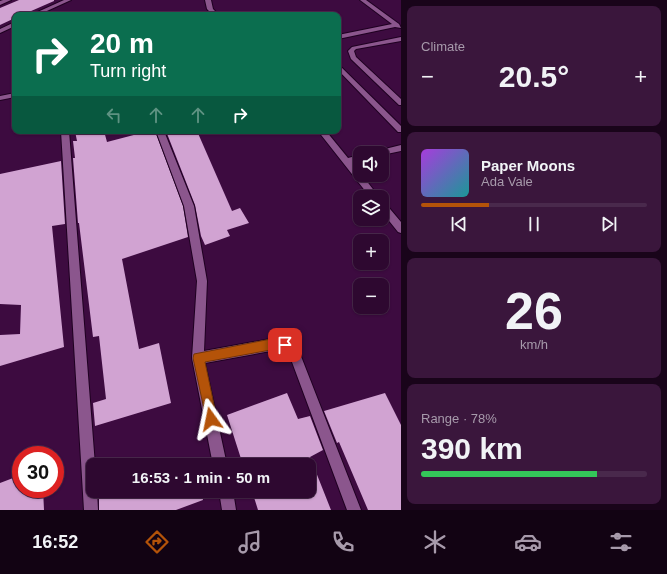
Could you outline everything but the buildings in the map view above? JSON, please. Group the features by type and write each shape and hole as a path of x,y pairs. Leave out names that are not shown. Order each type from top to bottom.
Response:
{"street":[{"path":"0,3 8,0"},
{"path":"41,12 68,0"},
{"path":"208,0 210,9 213,12"},
{"path":"363,0 399,27"},
{"path":"0,31 12,25"},
{"path":"341,37 399,27"},
{"path":"401,39 354,48 351,51 353,58 401,103"},
{"path":"341,69 401,130"},
{"path":"0,98 12,96"},
{"path":"65,134 91,510"},
{"path":"161,134 188,206 202,281 198,358 219,458"},
{"path":"324,134 369,190"},
{"path":"389,151 401,148"},
{"path":"346,161 353,160"},
{"path":"389,215 401,230"},
{"path":"198,358 276,344 285,345 293,350 354,510"},
{"path":"227,498 230,510"}],"route":[{"path":"211,419 198,358 276,344 285,345"}]}
